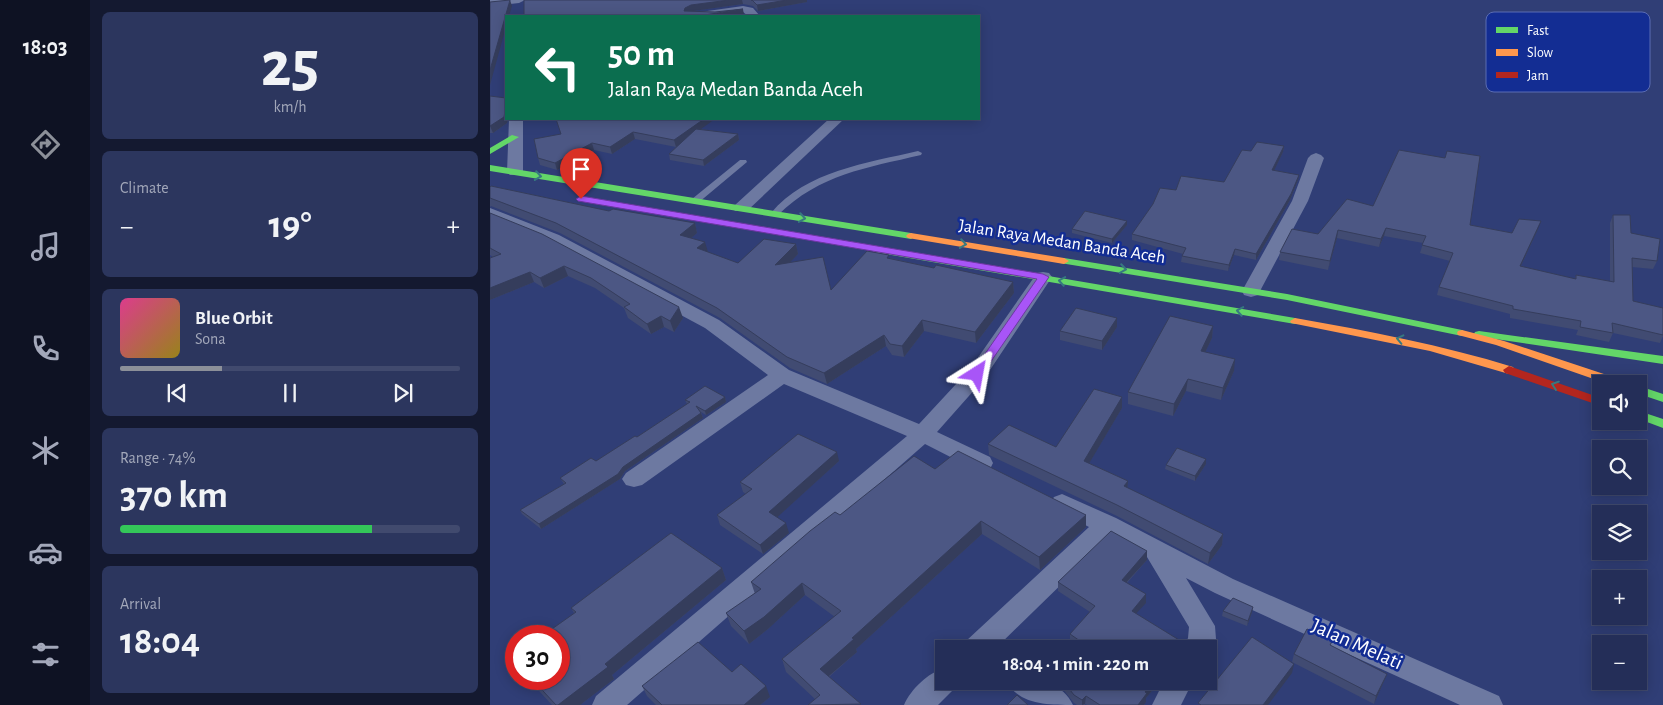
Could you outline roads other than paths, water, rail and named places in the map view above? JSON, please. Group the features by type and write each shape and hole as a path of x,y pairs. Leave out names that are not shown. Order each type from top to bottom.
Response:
{"main road":[{"path":"490,151 516,137"},
{"name":"Jalan Raya Medan Banda Aceh","path":"490,168 1252,290 1443,328 1500,343 1594,375"},
{"name":"Jalan Raya Medan Banda Aceh","path":"861,247 1392,338 1492,364 1592,399"},
{"path":"1443,328 1663,360"},
{"path":"1647,393 1663,398"},
{"path":"1647,418 1663,424"}],"street":[{"path":"490,3 520,3"},
{"path":"700,15 742,9 749,10 753,15"},
{"path":"515,172 516,120"},
{"path":"740,208 836,120"},
{"path":"1252,290 1300,202 1316,158"},
{"path":"495,220 553,239 606,266 712,324 782,375 923,434 1002,473"},
{"path":"606,705 923,434 977,374 1043,277"},
{"path":"634,479 782,375"},
{"name":"Jalan Melati","path":"1046,495 1224,586 1437,680 1489,705"},
{"path":"986,640 1107,525"},
{"path":"1156,551 1202,626 1202,640"},
{"path":"918,705 935,689"},
{"path":"1035,690 1059,705"},
{"path":"1166,705 1174,690"}],"lane":[{"path":"775,213 790,198 838,174 918,153"},
{"path":"695,201 742,162"}]}
